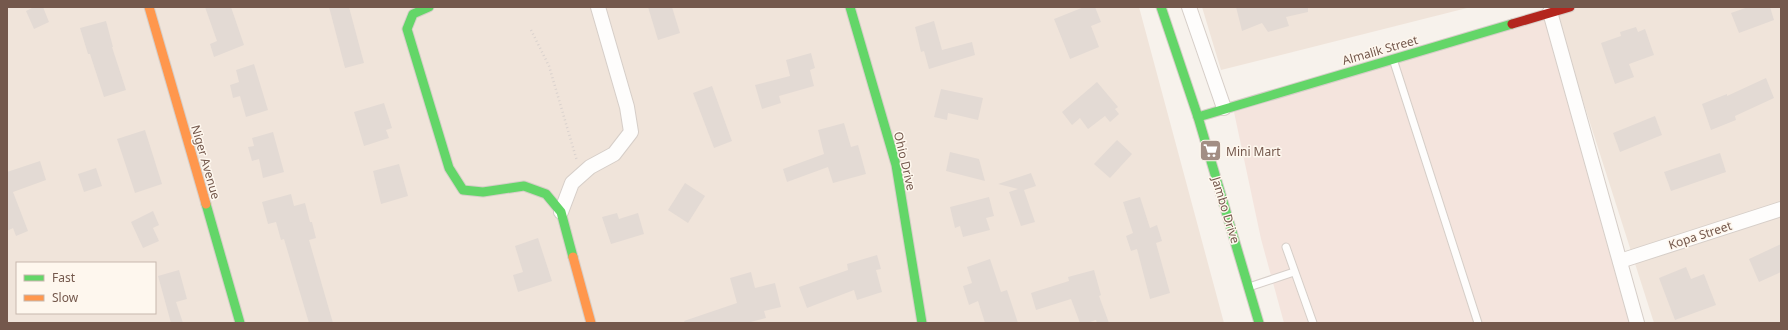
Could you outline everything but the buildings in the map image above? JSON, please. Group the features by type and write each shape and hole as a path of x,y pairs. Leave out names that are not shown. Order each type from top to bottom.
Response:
{"street":[{"name":"Niger Avenue","path":"149,7 240,323"},
{"path":"429,7 413,14 407,29 448,168 463,190 483,192 524,186 546,194 561,212 591,323"},
{"path":"561,212 572,183 590,167 614,154 631,132 627,107 598,7"},
{"name":"Ohio Drive","path":"850,7 896,165 922,323"},
{"name":"Jambo Drive","path":"1161,7 1198,117 1259,323"},
{"path":"1189,7 1224,108"},
{"name":"Almalik Street","path":"1198,117 1224,108 1570,7"},
{"path":"1550,12 1638,323"},
{"name":"Kopa Street","path":"1620,261 1781,209"}],"lane":[{"path":"1393,59 1478,323"},
{"path":"1286,247 1313,323"},
{"path":"1249,287 1294,272"}],"path":[{"path":"532,30 549,66 581,175"}],"shaded area":[{"path":"7,7 1139,7 1224,323 7,323"},
{"path":"1202,7 1471,7 1221,70"},
{"path":"1553,7 1781,7 1781,323 1654,323"},
{"path":"1546,17 1631,323 1284,323 1261,239 1234,112"}],"traffic: fast":[{"path":"429,7 413,14 407,29 449,168 463,190 483,192 524,186 546,194 561,212 573,257"},
{"path":"850,7 896,165 922,323"},
{"path":"1161,7 1198,117 1259,323"},
{"path":"1198,117 1512,24"},
{"path":"206,204 240,323"}],"traffic: slow":[{"path":"149,7 206,204"},
{"path":"573,257 591,323"}],"traffic: jam":[{"path":"1512,24 1570,7"}],"place":[{"name":"Mini Mart","path":"1211,151"}]}
